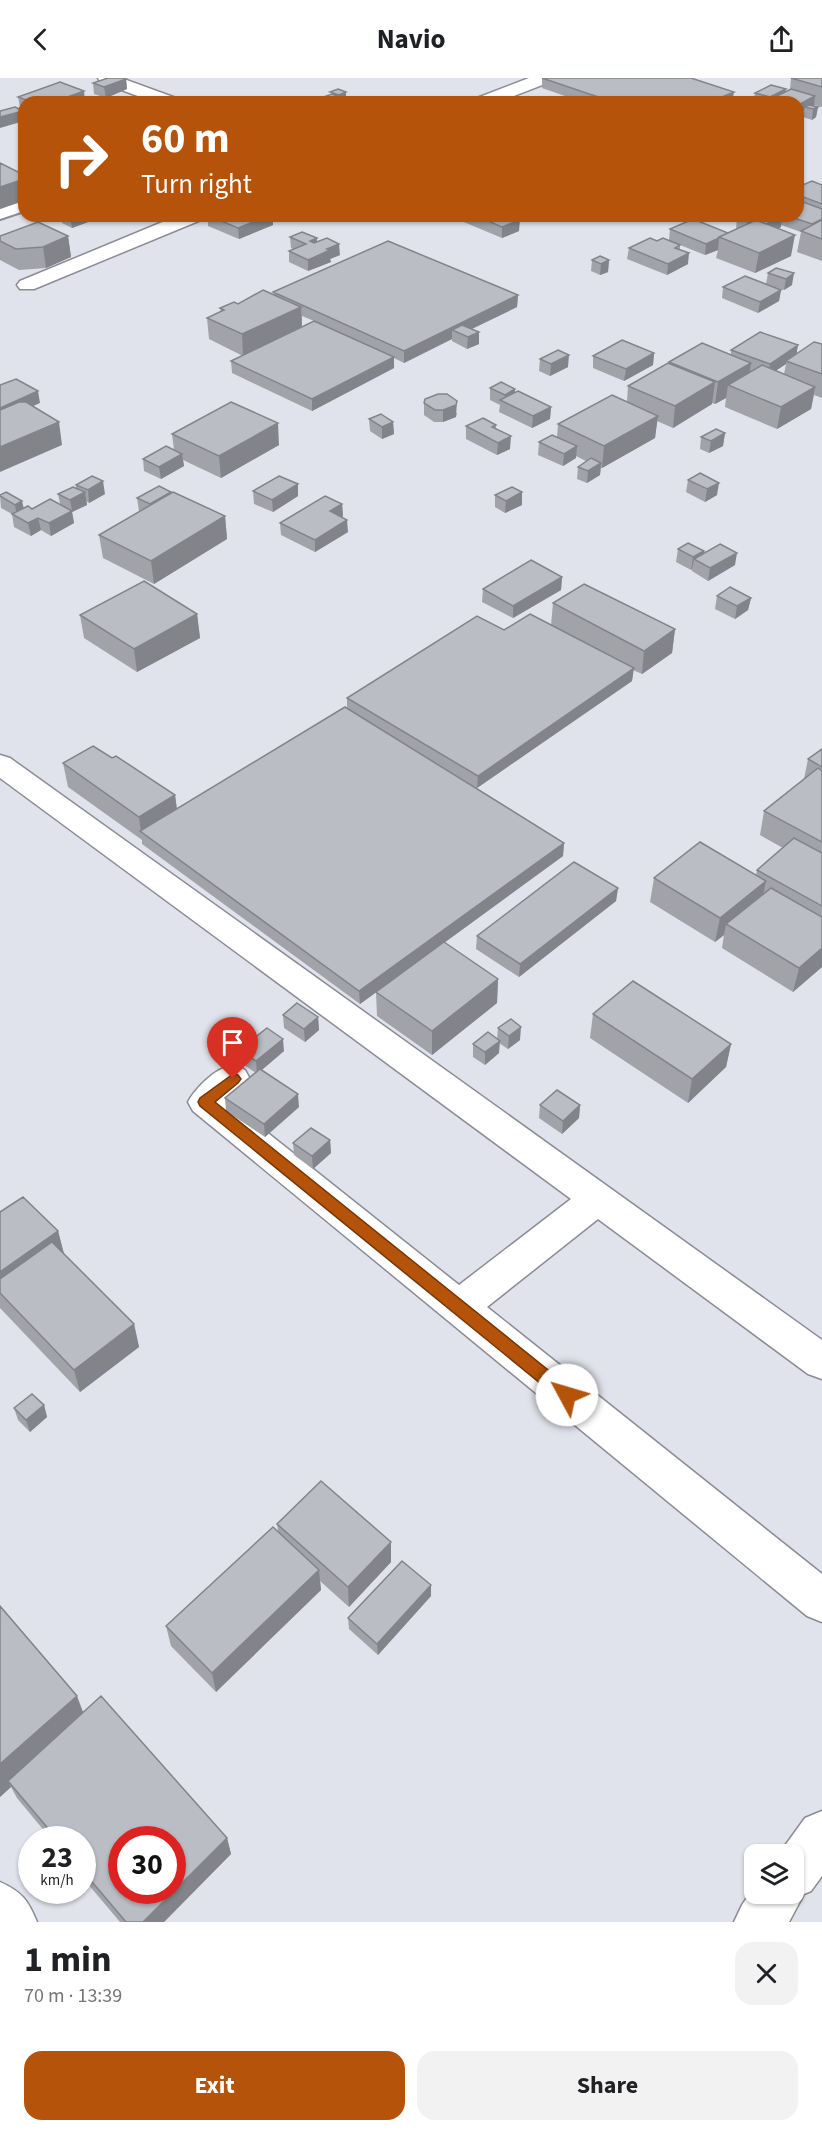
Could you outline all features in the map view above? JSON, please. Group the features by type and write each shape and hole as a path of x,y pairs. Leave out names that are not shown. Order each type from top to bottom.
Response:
{"street":[{"path":"106,78 154,96"},
{"path":"498,96 544,78"},
{"path":"27,285 179,222"},
{"path":"0,764 822,1362"},
{"path":"233,1079 205,1102 822,1601"},
{"path":"458,1307 598,1199"},
{"path":"804,1860 822,1835"},
{"path":"759,1922 772,1904"},
{"path":"0,1907 12,1922"}],"lane":[{"path":"0,214 18,208"}],"building":[{"path":"108,78 126,79 104,87 93,83"},
{"path":"542,78 691,78 734,92 724,96 595,96"},
{"path":"791,78 822,78 822,87"},
{"path":"60,82 84,91 70,96 21,96"},
{"path":"771,85 786,89 772,96 755,93"},
{"path":"338,89 346,92 339,95 330,92"},
{"path":"791,89 815,96 804,102 804,96 777,96"},
{"path":"809,105 818,107 813,109 805,107"},
{"path":"15,107 18,108 18,112 0,117 0,111"},
{"path":"0,163 18,172 18,181 0,187"},
{"path":"812,181 822,185 822,204 804,197 804,184"},
{"path":"804,202 822,209 822,219 812,224 804,221"},
{"path":"822,220 822,239 801,231"},
{"path":"38,222 68,236 43,247 16,249 0,241 0,236"},
{"path":"224,222 253,222 238,228"},
{"path":"490,222 515,222 502,227"},
{"path":"686,222 700,222 728,233 706,244 670,229"},
{"path":"752,222 761,222 795,235 759,253 719,237"},
{"path":"302,232 317,238 310,241 314,243 327,238 339,244 308,260 289,251 306,244 290,237"},
{"path":"650,238 657,241 663,238 680,245 675,248 689,253 668,264 629,248"},
{"path":"388,241 518,295 404,351 273,292"},
{"path":"600,256 609,260 601,264 592,260"},
{"path":"776,268 794,273 786,279 768,273"},
{"path":"745,276 781,290 760,302 723,287"},
{"path":"263,290 301,307 242,334 207,318 224,310 220,308 234,302 238,304"},
{"path":"314,321 394,357 312,399 231,361"},
{"path":"462,325 479,332 468,337 452,330"},
{"path":"760,332 798,345 770,364 731,350"},
{"path":"622,340 654,353 626,369 593,356"},
{"path":"814,342 822,344 822,374 786,361"},
{"path":"702,343 751,363 718,382 669,362"},
{"path":"558,350 569,355 551,364 540,359"},
{"path":"668,363 715,382 675,406 628,386"},
{"path":"762,365 815,387 781,407 728,385"},
{"path":"16,379 38,391 0,408 0,385"},
{"path":"501,382 515,389 505,395 490,388"},
{"path":"518,391 551,407 533,416 500,400"},
{"path":"438,394 447,394 457,401 456,405 443,410 435,410 424,403 425,399"},
{"path":"612,395 658,416 604,446 558,424"},
{"path":"19,402 26,402 59,422 0,447 0,410"},
{"path":"231,402 278,423 219,456 172,434"},
{"path":"381,414 393,422 382,427 369,419"},
{"path":"483,418 496,425 492,427 511,436 498,443 466,426"},
{"path":"716,429 725,433 711,441 701,437"},
{"path":"552,435 577,446 564,454 539,442"},
{"path":"166,446 182,454 159,467 143,459"},
{"path":"591,458 601,463 588,471 578,467"},
{"path":"700,473 719,483 707,489 688,480"},
{"path":"92,476 103,481 88,490 76,485"},
{"path":"279,476 298,484 272,500 253,491"},
{"path":"159,486 171,492 150,504 137,498"},
{"path":"73,487 85,492 70,500 58,494"},
{"path":"512,487 522,492 506,501 495,495"},
{"path":"6,492 22,501 15,505 0,496"},
{"path":"173,492 225,516 151,561 99,535"},
{"path":"325,496 342,504 330,511 347,520 315,540 280,523"},
{"path":"50,499 72,511 49,523 38,518 28,523 12,514 28,506 32,509"},
{"path":"688,543 704,551 693,557 678,549"},
{"path":"720,544 737,553 710,568 694,559"},
{"path":"531,560 562,577 513,606 483,589"},
{"path":"144,581 197,614 134,649 80,615"},
{"path":"584,584 675,629 644,651 553,603"},
{"path":"730,587 751,598 737,606 717,596"},
{"path":"530,614 634,668 478,776 347,698 477,616 504,630"},
{"path":"345,707 564,843 359,991 140,831"},
{"path":"93,746 112,758 116,756 175,795 139,817 63,763"},
{"path":"822,749 822,767 808,759"},
{"path":"818,768 822,771 822,842 764,811"},
{"path":"794,838 822,853 822,906 757,870"},
{"path":"700,842 766,881 720,918 654,878"},
{"path":"574,862 618,888 520,964 477,936"},
{"path":"771,888 822,917 822,948 799,968 726,924"},
{"path":"444,942 498,979 432,1031 376,992"},
{"path":"633,981 731,1044 692,1079 593,1014"},
{"path":"297,1003 318,1017 304,1029 283,1015"},
{"path":"511,1019 521,1027 509,1036 498,1028"},
{"path":"267,1028 283,1039 256,1061 239,1050"},
{"path":"488,1032 500,1041 485,1052 473,1044"},
{"path":"260,1069 298,1094 264,1124 225,1098"},
{"path":"557,1090 580,1105 563,1121 540,1105"},
{"path":"311,1128 330,1140 312,1156 293,1143"},
{"path":"23,1197 58,1231 0,1272 0,1212"},
{"path":"52,1242 134,1324 74,1370 0,1293 0,1279"},
{"path":"32,1394 44,1405 26,1420 14,1408"},
{"path":"321,1481 391,1542 348,1587 277,1524"},
{"path":"273,1527 319,1570 212,1673 166,1626"},
{"path":"402,1561 431,1585 377,1644 348,1618"},
{"path":"0,1606 77,1696 0,1764"},
{"path":"101,1696 227,1838 186,1879 186,1826 108,1826 108,1901 96,1887 96,1826 46,1826 8,1781"},
{"path":"111,1904 161,1904 143,1922 126,1922"}],"route":[{"path":"233,1079 205,1102 567,1395"}]}
